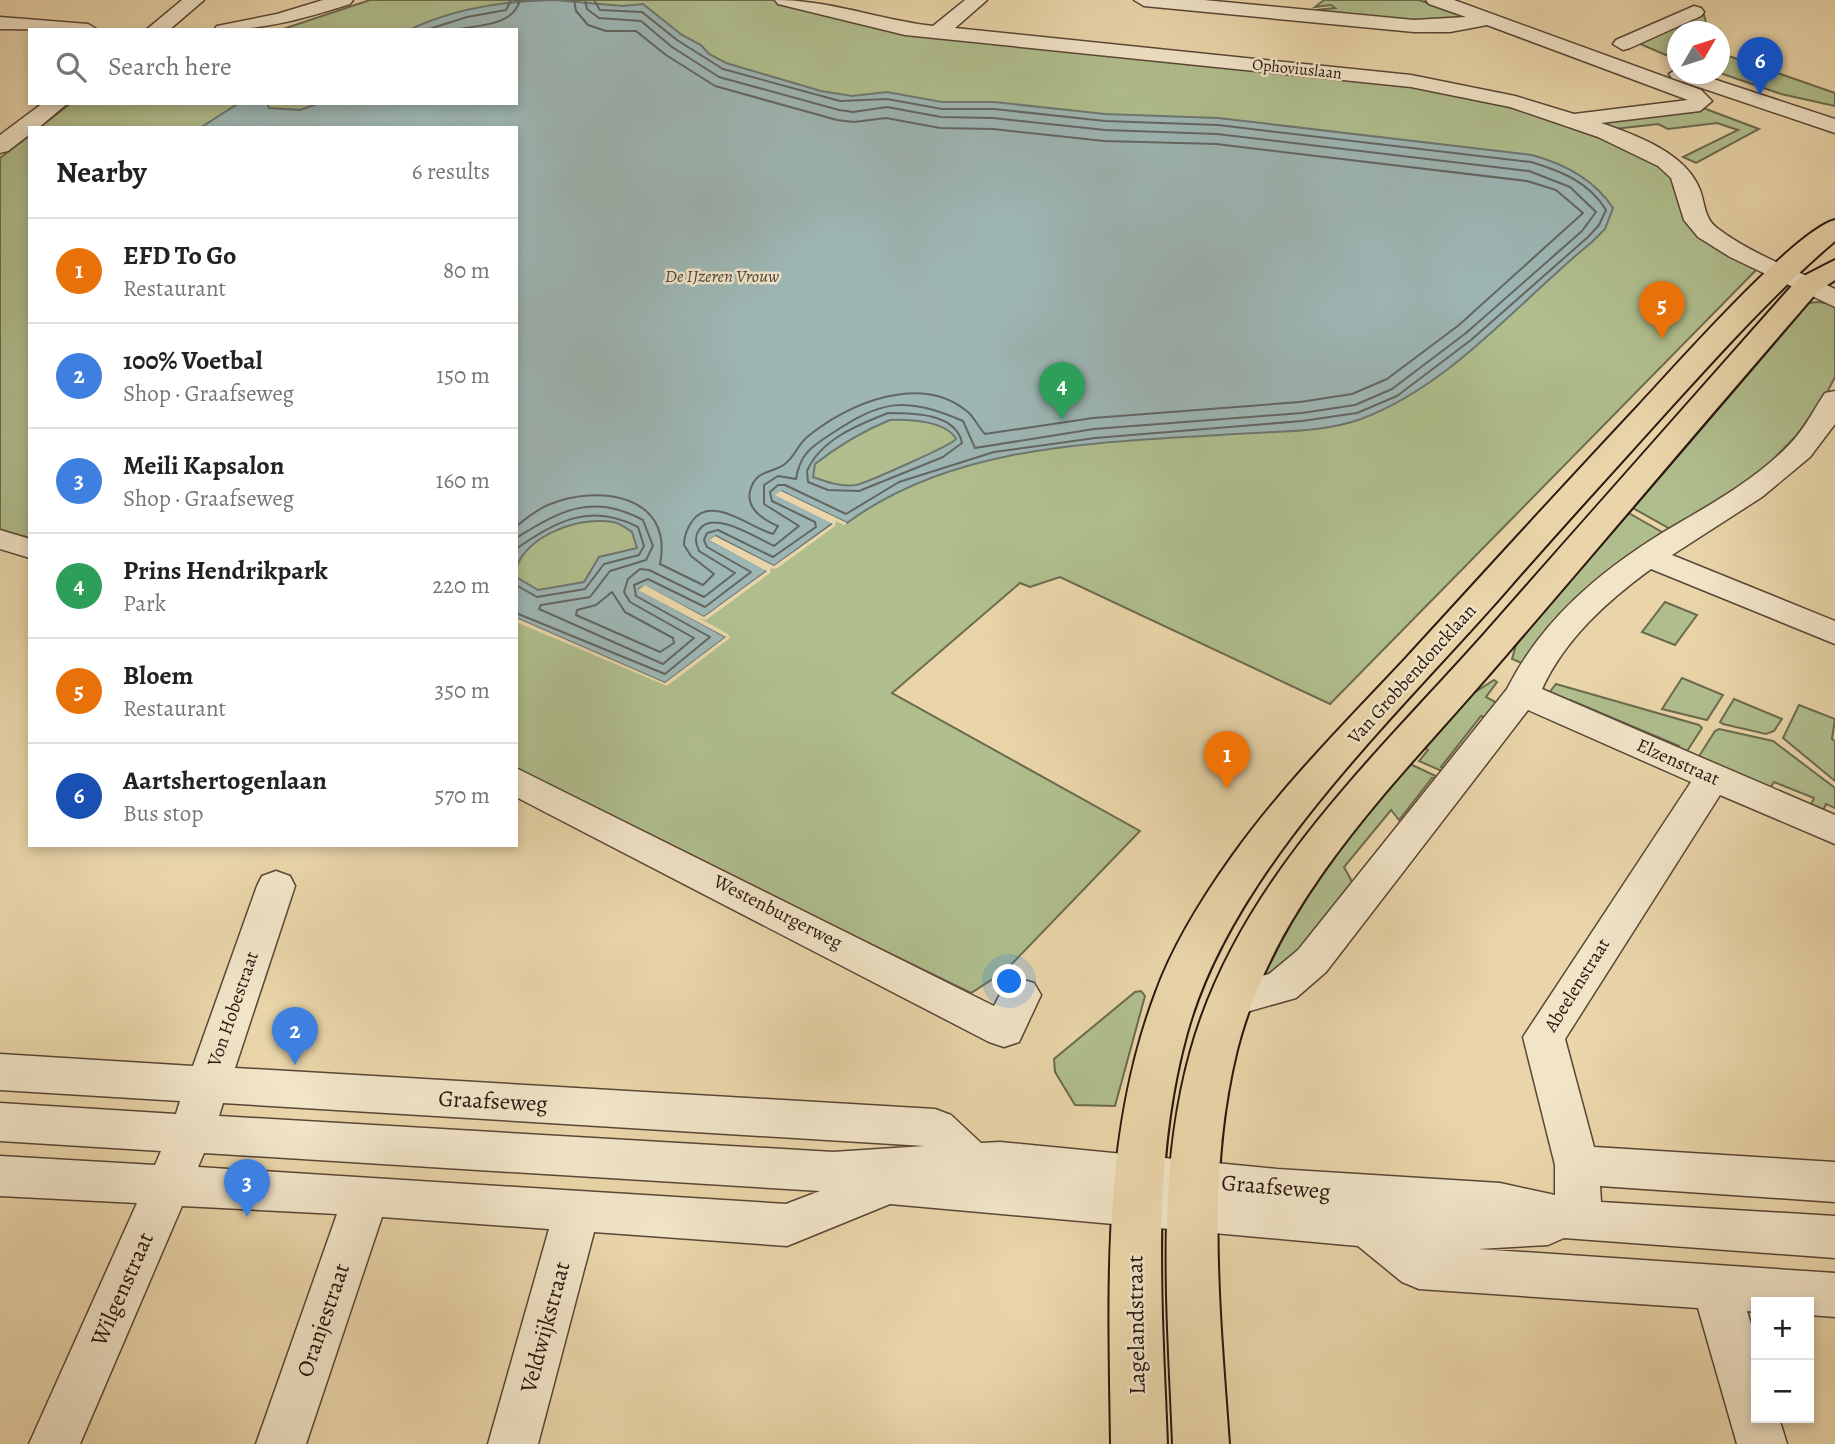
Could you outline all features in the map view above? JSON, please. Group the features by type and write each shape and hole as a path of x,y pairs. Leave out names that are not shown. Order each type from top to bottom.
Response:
{"main road":[{"name":"Van Grobbendoncklaan","path":"1192,1196 1197,1132 1210,1065 1229,1001 1268,922 1301,870 1815,281 1835,228"},
{"name":"Van Grobbendoncklaan","path":"1137,1190 1142,1130 1164,1031 1193,958 1223,900 1258,849 1312,784 1815,281"},
{"name":"Lagelandstraat","path":"1137,1190 1139,1444"},
{"path":"1192,1196 1201,1444"}],"street":[{"path":"159,28 194,0"},
{"path":"234,28 279,19 344,0"},
{"name":"Ophoviuslaan","path":"785,0 861,20 937,33 1274,60 1445,86 1574,120 1645,149 1666,161 1681,175 1688,189 1696,220 1723,243 1815,281"},
{"path":"937,33 977,0"},
{"path":"1144,0 1286,20 1434,27 1487,19"},
{"path":"1286,20 1310,0"},
{"path":"1436,0 1694,94 1707,86"},
{"path":"1469,0 1660,60 1707,86 1835,126"},
{"path":"1664,0 1694,12 1616,42 1835,141"},
{"path":"0,23 63,28"},
{"path":"1574,120 1692,106 1707,86"},
{"path":"0,146 54,105"},
{"path":"0,121 30,123"},
{"path":"1229,1001 1282,987 1312,961 1522,694 1532,669 1600,591 1647,556 1721,512 1785,464 1817,428 1835,399"},
{"path":"0,539 28,548"},
{"path":"1647,556 1835,633"},
{"name":"Elzenstraat","path":"1522,694 1835,830"},
{"name":"Abeelenstraat","path":"1579,1221 1577,1165 1544,1037 1713,777"},
{"name":"Westenburgerweg","path":"518,782 1004,1030 1020,995"},
{"name":"Von Hobestraat","path":"191,1133 276,886"},
{"name":"Graafseweg","path":"0,1072 935,1128 972,1163"},
{"name":"Graafseweg","path":"0,1122 833,1172 1000,1161 1137,1190"},
{"name":"Wilgenstraat","path":"54,1444 191,1133"},
{"path":"1577,1165 1835,1182"},
{"name":"Graafseweg","path":"833,1172 887,1185 1137,1190 1192,1196 1367,1226 1514,1228 1579,1221"},
{"name":"Graafseweg","path":"0,1176 366,1196 787,1225 887,1185"},
{"name":"Graafseweg","path":"1192,1196 1277,1189 1500,1203 1579,1221 1835,1237"},
{"name":"Oranjestraat","path":"281,1444 366,1196"},
{"name":"Veldwijkstraat","path":"513,1444 578,1211"},
{"path":"1367,1226 1419,1267 1835,1295"},
{"path":"1716,1287 1762,1444"}],"green space":[{"path":"370,0 777,0 815,12 1387,82 1505,104 1649,152 1679,182 1689,217 1762,264 1330,704 1060,577 1030,587 1020,583 892,693 1140,831 1005,971 971,993 518,773 518,126 42,126 68,105 518,105 518,28 286,28"},
{"path":"1324,0 1419,0 1469,18 1440,23 1315,13 1316,10 1335,8 1331,5 1315,7"},
{"path":"1696,14 1704,15 1706,21 1681,21"},
{"path":"1667,28 1666,55 1638,41"},
{"path":"1730,56 1835,93 1835,106 1781,94 1730,76"},
{"path":"1698,106 1759,129 1696,163 1683,157 1738,130 1717,123 1668,129 1658,124 1615,129 1596,122"},
{"path":"28,137 28,537 0,530 0,158"},
{"path":"1807,303 1835,305 1835,377 1823,400 1796,436 1758,475 1674,531 1631,507"},
{"path":"1627,512 1667,535 1524,664 1512,659 1518,638"},
{"path":"1665,602 1697,615 1675,645 1642,632"},
{"path":"1682,678 1723,695 1707,720 1662,709"},
{"path":"1494,680 1497,682 1486,697 1499,704 1488,719 1481,716 1441,767 1447,770 1446,773 1419,761 1428,750 1424,747 1466,698"},
{"path":"1556,684 1702,728 1684,756 1675,752 1679,746 1570,700 1566,705 1546,697"},
{"path":"1734,699 1782,719 1774,731 1766,734 1723,724 1720,722"},
{"path":"1799,705 1835,719 1832,739 1835,741 1835,781 1783,738"},
{"path":"1719,729 1773,741 1835,788 1835,808 1826,804 1821,815 1809,809 1814,798 1774,782 1768,792 1696,761"},
{"path":"1410,764 1442,779 1432,778 1399,820 1391,810 1344,867 1356,889 1299,962 1257,980 1329,859"},
{"path":"1141,991 1145,996 1115,1106 1075,1105 1055,1072 1054,1059 1135,992"}],"water":[{"name":"De IJzeren Vrouw","path":"554,0 623,6 643,4 682,35 726,63 821,91 852,96 887,92 942,102 994,102 1105,114 1218,118 1532,155 1578,174 1597,189 1613,208 1605,229 1483,340 1425,386 1361,419 1315,429 1083,445 983,462 935,476 890,496 847,523 781,491 833,523 774,566 716,536 710,540 768,570 704,617 645,586 639,589 726,637 665,683 518,619 518,578 538,590 584,582 599,557 637,548 632,532 621,525 613,522 585,522 556,530 543,537 531,546 518,564 518,126 203,126 236,105 268,105 269,108 300,110 314,105 518,105 518,28 413,28 461,11 498,4","holes":["890,420 917,421 944,428 956,439 908,464 856,485 839,485 813,477 815,464 851,439"]}],"pier":[{"path":"781,491 847,523 844,525 836,521 835,526 776,569 771,568 770,573 706,620 699,618 728,634 730,638 667,686 518,623 518,619 665,683 726,637 638,590 645,585 704,617 767,571 709,540 715,536 774,566 833,524 775,495"}],"place":[{"name":"Aartshertogenlaan","path":"1760,95"},
{"name":"Bloem","path":"1662,339"},
{"name":"Prins Hendrikpark","path":"1062,420"},
{"name":"EFD To Go","path":"1227,789"},
{"name":"100% Voetbal","path":"295,1065"},
{"name":"Meili Kapsalon","path":"247,1217"}]}
